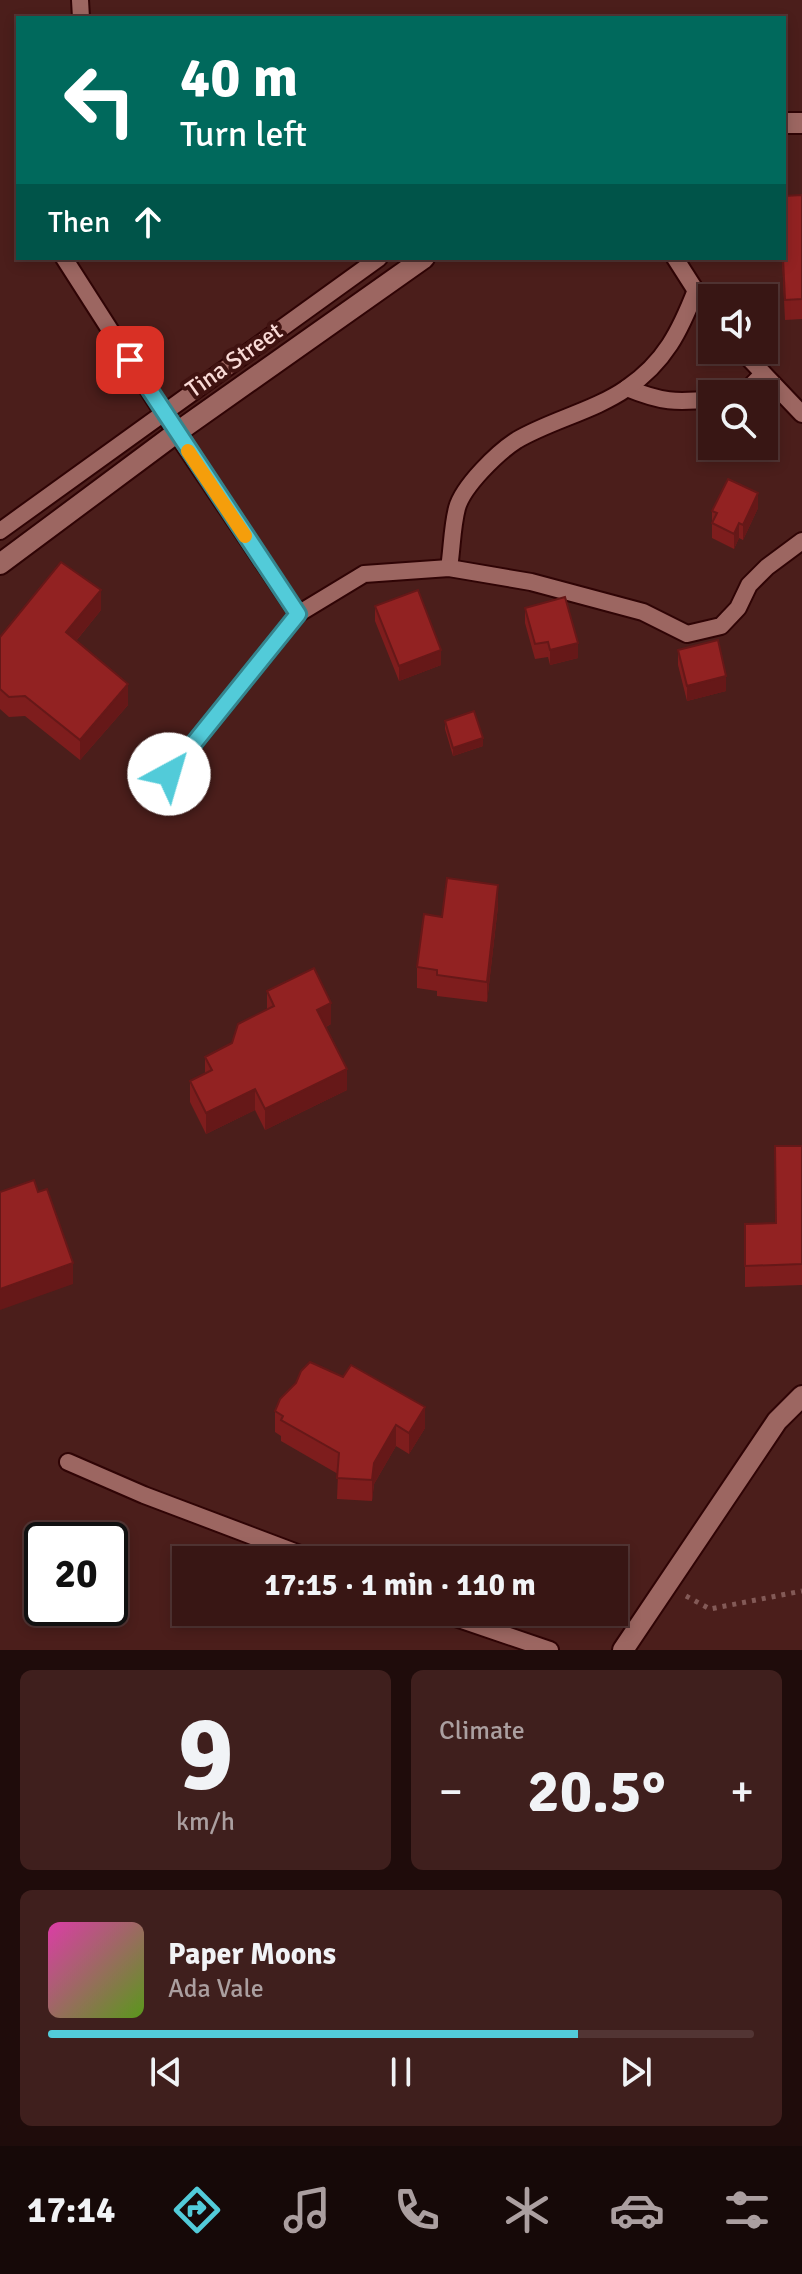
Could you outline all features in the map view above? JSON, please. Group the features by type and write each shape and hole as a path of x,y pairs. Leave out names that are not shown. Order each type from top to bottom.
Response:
{"street":[{"name":"Tina Street","path":"0,564 176,433 421,260"},
{"path":"623,1650 777,1421 802,1396"}],"lane":[{"path":"65,260 176,433 298,614"},
{"path":"0,531 376,260"},
{"path":"676,260 698,293"},
{"path":"449,568 457,506 473,480 516,441 574,416 627,388 659,360 679,333 696,290"},
{"path":"754,364 802,414"},
{"path":"757,380 763,374"},
{"path":"627,388 656,400 698,401"},
{"path":"169,774 298,614 364,574 449,568 531,582 643,612 687,634 721,626 738,608 749,585 802,541"},
{"path":"68,1462 144,1495 279,1546"},
{"path":"479,1626 550,1650"}],"path":[{"path":"668,1586 710,1609 802,1591"}],"building":[{"path":"802,195 802,299 785,300 786,196"},
{"path":"728,479 758,493 743,525 739,523 734,534 712,523 717,513 712,511"},
{"path":"61,562 101,590 66,632 128,684 80,740 25,696 9,697 0,689 0,637"},
{"path":"418,590 441,650 399,666 375,606"},
{"path":"565,597 578,643 550,650 548,642 535,644 525,608"},
{"path":"718,640 726,676 687,686 678,650"},
{"path":"474,711 483,738 453,748 445,721"},
{"path":"447,878 498,885 487,982 437,975 437,970 417,967 424,914 442,917"},
{"path":"314,968 331,1003 317,1010 347,1069 265,1109 255,1089 206,1113 190,1081 212,1070 205,1057 232,1043 238,1024 274,1006 267,991"},
{"path":"775,1146 802,1146 802,1264 745,1266 745,1224 776,1223"},
{"path":"34,1180 38,1192 47,1189 73,1263 0,1289 0,1192"},
{"path":"310,1362 343,1377 351,1365 425,1407 409,1433 396,1425 374,1463 372,1480 337,1478 339,1453 281,1420 283,1416 275,1411 280,1399"}],"slow traffic":[{"path":"188,451 245,536"}],"route":[{"path":"130,360 298,614 169,774"}]}
